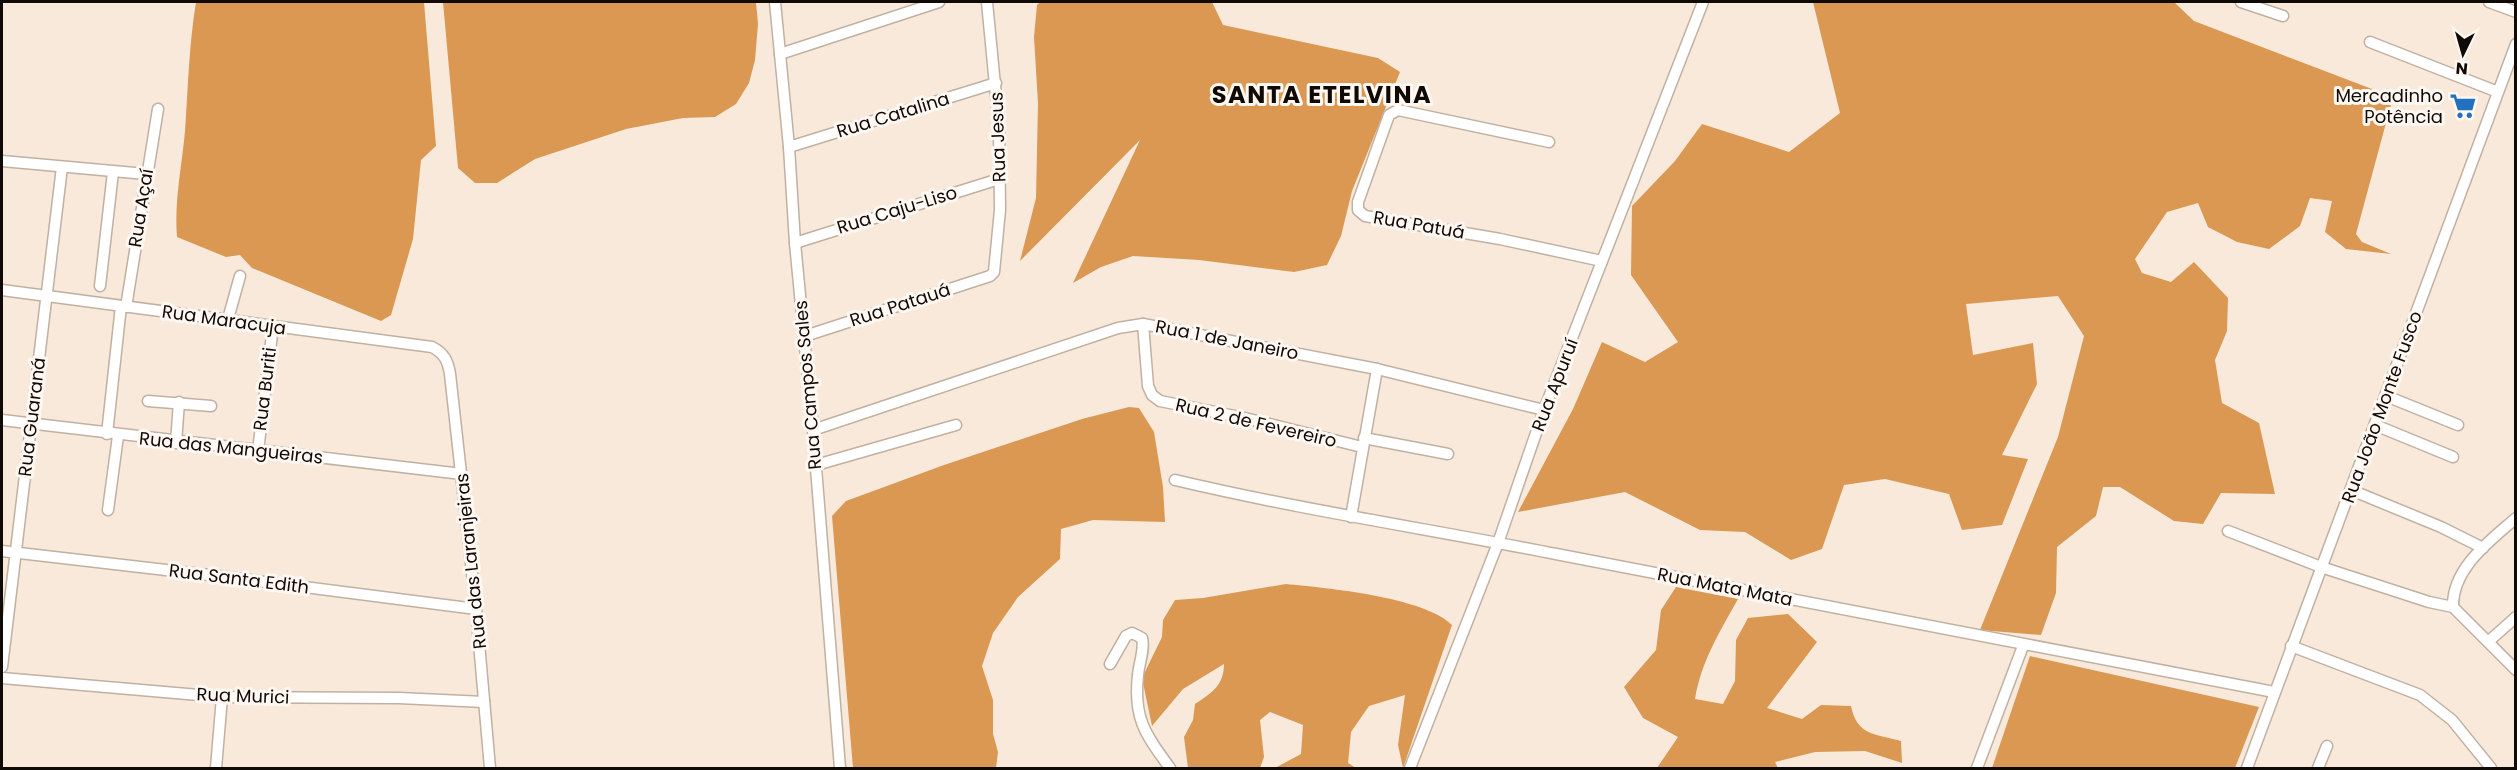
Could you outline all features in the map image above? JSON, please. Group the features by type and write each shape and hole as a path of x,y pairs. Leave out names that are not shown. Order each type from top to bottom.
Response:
{"street":[{"name":"Rua Campos Sales","path":"776,2 840,768"},
{"path":"780,54 939,2"},
{"name":"Rua Jesus","path":"987,2 999,127 1000,210 994,272"},
{"name":"Rua Apuruí","path":"1410,768 1498,543 1544,411 1703,2"},
{"path":"2241,2 2254,4 2283,16"},
{"path":"2489,2 2516,12"},
{"path":"2370,42 2498,92"},
{"name":"Rua João Monte Fusco","path":"2247,768 2516,44"},
{"name":"Rua Catalina","path":"789,147 996,83"},
{"name":"Rua Açaí","path":"108,510 124,307 158,109"},
{"name":"Rua Patuá","path":"1549,142 1398,110 1393,111 1389,115 1360,194 1358,210 1365,216 1500,239 1602,261"},
{"path":"2,161 146,174"},
{"name":"Rua Guaraná","path":"2,667 62,167"},
{"path":"100,286 113,172"},
{"name":"Rua Caju-Liso","path":"795,243 999,179"},
{"name":"Rua Patauá","path":"805,336 990,276 994,272"},
{"path":"228,319 240,276"},
{"name":"Rua Maracuja","path":"2,290 432,348 444,356"},
{"name":"Rua 1 de Janeiro","path":"813,430 1118,328 1143,324 1377,369 1544,411"},
{"name":"Rua 2 de Fevereiro","path":"1143,324 1148,386 1152,395 1160,400 1363,443 1448,454"},
{"name":"Rua Buriti","path":"258,451 273,326"},
{"name":"Rua das Laranjeiras","path":"444,356 449,364 462,474 490,768"},
{"path":"1351,517 1377,369"},
{"path":"2386,396 2458,426"},
{"path":"148,401 211,406"},
{"path":"177,443 179,402"},
{"name":"Rua das Mangueiras","path":"2,420 177,443 462,474"},
{"path":"816,465 956,425"},
{"path":"2375,425 2453,457"},
{"name":"Rua Mata Mata","path":"1175,480 1260,500 1498,543 2023,646 2274,692"},
{"path":"2351,490 2441,527 2483,548"},
{"path":"2453,606 2457,583 2464,570 2483,548 2516,518"},
{"path":"2228,531 2321,567 2429,602 2453,606 2516,670"},
{"name":"Rua Santa Edith","path":"2,551 476,609"},
{"path":"2489,641 2516,617"},
{"path":"1110,664 1126,636 1132,633 1142,638 1137,692 1138,710 1143,729 1170,768"},
{"path":"1977,768 2023,646"},
{"path":"2291,646 2420,695 2452,720 2491,768"},
{"name":"Rua Murici","path":"2,678 222,697 399,698 484,702"},
{"path":"216,768 222,697"},
{"path":"2318,768 2327,746"}],"shaded area":[{"path":"196,2 424,2 436,146 421,160 413,239 391,315 381,321 252,268 240,255 226,257 177,237 177,197"},
{"path":"443,2 756,2 758,24 755,60 749,83 736,104 715,117 683,118 626,129 535,159 497,183 475,183 458,168"},
{"path":"1040,2 1212,2 1223,25 1378,58 1400,72 1352,191 1341,236 1327,265 1294,272 1199,260 1133,256 1101,267 1073,283 1140,140 1020,261 1036,198 1038,103 1034,37 1037,5"},
{"path":"1813,2 2174,2 2194,21 2393,97 2356,234 2362,242 2391,254 2346,249 2325,232 2332,201 2310,198 2300,226 2269,249 2237,242 2208,227 2198,203 2167,212 2135,259 2142,273 2171,282 2194,262 2228,298 2227,331 2215,360 2222,403 2259,423 2275,494 2221,493 2203,524 2174,521 2120,487 2103,487 2096,516 2057,547 2056,593 2041,635 1980,630 2058,437 2084,336 2058,296 1966,304 1973,355 2033,343 2037,384 2002,455 2028,459 2002,525 1962,530 1949,494 1885,479 1844,485 1822,549 1791,560 1745,532 1700,530 1625,492 1518,512 1573,409 1602,342 1645,362 1678,342 1631,275 1632,206 1675,161 1702,124 1789,152 1840,113"},
{"path":"1129,407 1139,408 1154,432 1163,487 1165,522 1093,520 1061,529 1060,559 1018,597 993,633 982,666 993,700 993,734 998,752 996,768 853,768 832,516 846,501 944,465 1082,419"},
{"path":"1286,584 1374,595 1420,607 1439,615 1452,625 1403,768 1398,745 1405,695 1369,706 1351,732 1348,763 1356,768 1275,768 1301,754 1303,725 1270,712 1260,720 1264,757 1260,768 1188,768 1184,737 1193,720 1195,704 1216,688 1222,678 1224,664 1183,689 1152,726 1142,678 1162,637 1163,620 1175,600 1203,598"},
{"path":"1676,587 1738,599 1706,660 1695,699 1723,704 1735,681 1736,640 1748,618 1788,614 1817,642 1767,708 1802,719 1821,705 1851,706 1854,716 1863,728 1876,735 1901,741 1902,763 1865,751 1815,752 1775,762 1778,768 1657,768 1678,737 1643,718 1624,687 1656,650 1661,610"},
{"path":"2030,656 2259,707 2235,768 1992,768"}],"place":[{"name":"Mercadinho Potência","path":"2463,106"}],"district":[{"name":"SANTA ETELVINA","path":"1322,95"}]}
